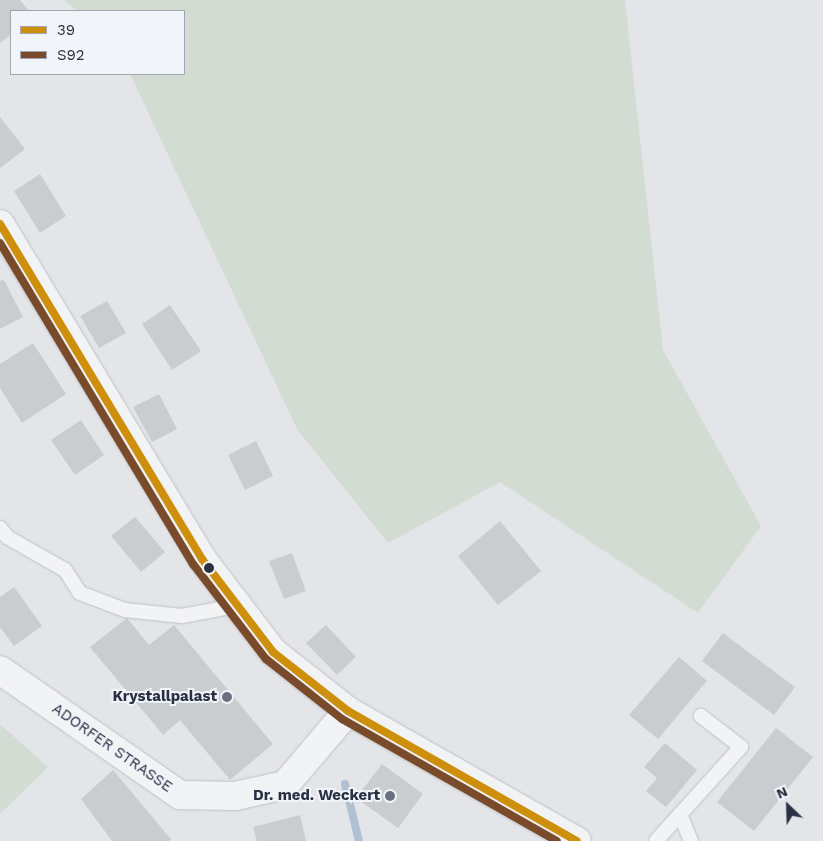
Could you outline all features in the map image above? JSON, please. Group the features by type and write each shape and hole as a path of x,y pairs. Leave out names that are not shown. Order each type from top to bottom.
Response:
{"street":[{"path":"0,224 202,559 273,652 348,711 576,841"},
{"name":"ADORFER STRASSE","path":"0,670 180,796 234,796 285,785 348,711"}],"lane":[{"path":"0,528 7,537 65,570 80,592 125,610 182,616 236,606"},
{"path":"656,841 742,747 701,716"},
{"path":"680,814 691,841"}],"shaded area":[{"path":"64,0 625,0 663,350 761,526 698,613 500,482 388,543 297,429 130,75 185,75 185,10 76,10"},
{"path":"0,724 48,767 0,814"}],"building":[{"path":"0,0 20,0 28,10 10,10 10,36 0,43"},
{"path":"0,117 25,149 0,168"},
{"path":"40,174 66,216 40,233 14,191"},
{"path":"4,280 23,317 0,329 0,281"},
{"path":"107,301 126,333 99,348 80,316"},
{"path":"170,305 201,351 172,370 142,324"},
{"path":"33,343 66,394 22,423 0,388 0,364"},
{"path":"159,394 177,429 152,442 133,407"},
{"path":"81,420 104,455 75,475 51,440"},
{"path":"256,441 273,476 245,490 228,455"},
{"path":"135,517 165,552 141,572 111,536"},
{"path":"500,521 541,571 498,605 458,556"},
{"path":"292,553 306,591 284,599 269,561"},
{"path":"14,587 42,626 14,646 0,627 0,597"},
{"path":"127,618 149,645 174,625 273,744 230,780 180,720 163,735 90,647"},
{"path":"326,625 356,657 337,675 306,643"},
{"path":"723,633 795,687 774,715 702,661"},
{"path":"679,657 707,681 658,739 629,715"},
{"path":"776,728 813,757 754,831 717,802"},
{"path":"665,743 697,770 666,807 646,791 657,778 644,767"},
{"name":"Dr. med. Weckert","path":"382,764 423,794 398,828 356,798"},
{"path":"113,770 171,839 169,841 112,841 81,799"},
{"path":"300,815 306,841 257,841 253,827"}],"waterway":[{"path":"345,784 359,841"}],"transit line":[{"name":"39","path":"0,224 202,559 273,652 348,711 577,841"},
{"name":"S92","path":"0,243 193,564 266,659 342,719 557,841"}],"place":[{"name":"Krystallpalast","path":"227,697"},
{"name":"Dr. med. Weckert","path":"390,796"}]}
